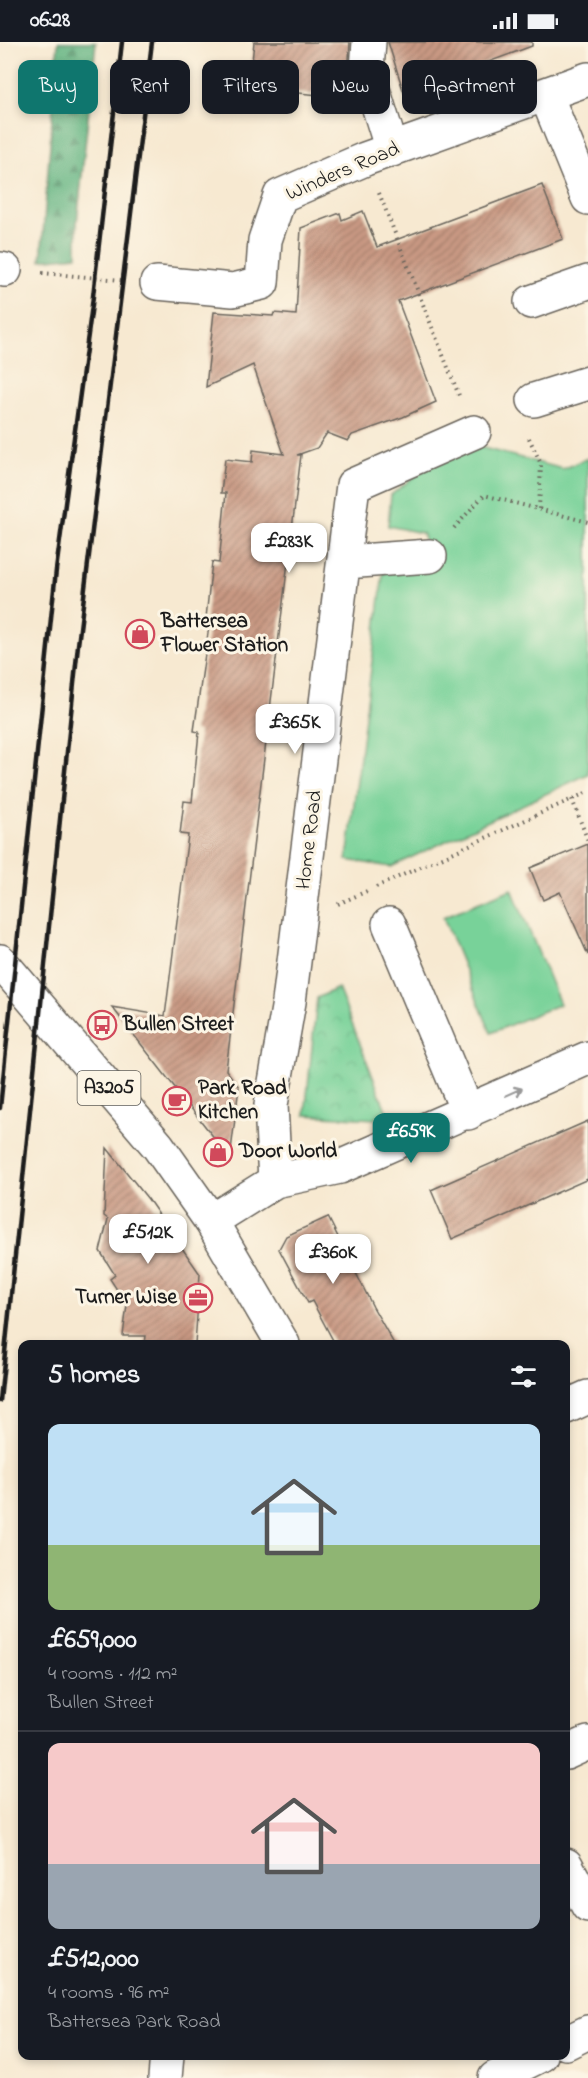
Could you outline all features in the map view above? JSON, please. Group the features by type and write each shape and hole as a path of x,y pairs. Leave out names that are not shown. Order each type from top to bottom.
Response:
{"main road":[{"path":"369,42 367,70 379,154"},
{"name":"Winders Road","path":"157,283 233,290 261,283 265,240 280,196 379,154 588,79"},
{"path":"546,95 588,198"},
{"path":"531,302 588,282"},
{"path":"534,400 588,383"},
{"name":"Home Road","path":"275,1181 271,1105 299,922 353,485 474,432"},
{"path":"345,562 430,556"},
{"path":"389,924 468,1113"},
{"name":"A3205","path":"0,961 158,1146 211,1221 281,1340"},
{"path":"211,1221 275,1181 340,1167 468,1113 588,1058"},
{"path":"570,1405 588,1396"},
{"path":"570,1752 588,1743"},
{"path":"570,1872 588,1906"},
{"path":"570,2041 588,2032"},
{"path":"165,2078 167,2060"},
{"path":"495,2078 532,2060"}],"path":[{"path":"379,154 474,432"},
{"path":"3,270 157,283"},
{"path":"534,400 516,407 541,464 539,509"},
{"path":"430,556 484,495 588,522"},
{"path":"299,922 588,792"},
{"path":"572,799 588,841"}],"green space":[{"path":"58,42 96,42 94,60 57,60"},
{"path":"52,114 88,114 77,223 77,256 41,260"},
{"path":"472,445 563,469 588,458 588,774 391,867 347,860 384,566 430,556 422,533 388,526 391,495 421,471"},
{"path":"512,889 560,1004 491,1033 443,917"},
{"path":"338,988 388,1115 377,1119 305,1115 317,998"}],"building":[{"path":"254,42 350,42 349,60 311,60 311,94 299,93 299,60 252,60"},
{"path":"388,42 532,42 532,46 494,60 402,60 402,87"},
{"path":"542,185 563,239 398,301 436,402 403,417 352,435 348,441 327,433 317,448 297,455 301,455 226,1070 239,1087 230,1158 112,1007 165,1016 188,835 180,834 184,801 192,802 199,732 194,731 210,619 206,618 212,562 219,563 226,493 221,493 225,459 252,462 253,450 284,454 253,365 206,387 214,312 273,316 274,313 296,315 301,228 340,213 342,220 363,211 377,247"},
{"path":"588,844 588,955 560,892 543,900 530,868"},
{"path":"588,1121 588,1179 452,1239 431,1190"},
{"path":"107,1148 148,1199 200,1274 195,1340 146,1340 146,1336 123,1336 127,1305 110,1279 115,1275 100,1251 108,1219 104,1216"},
{"path":"328,1217 392,1340 333,1340 312,1301 308,1303 279,1249 286,1236"}],"railway":[{"path":"0,1108 56,570 92,305 122,42"},
{"path":"0,1401 78,645 152,42"}],"place":[{"name":"Battersea Flower Station","path":"140,634"},
{"name":"Bullen Street","path":"102,1025"},
{"name":"Park Road Kitchen","path":"177,1101"},
{"name":"Door World","path":"218,1152"},
{"name":"Turner Wise","path":"198,1298"}]}
